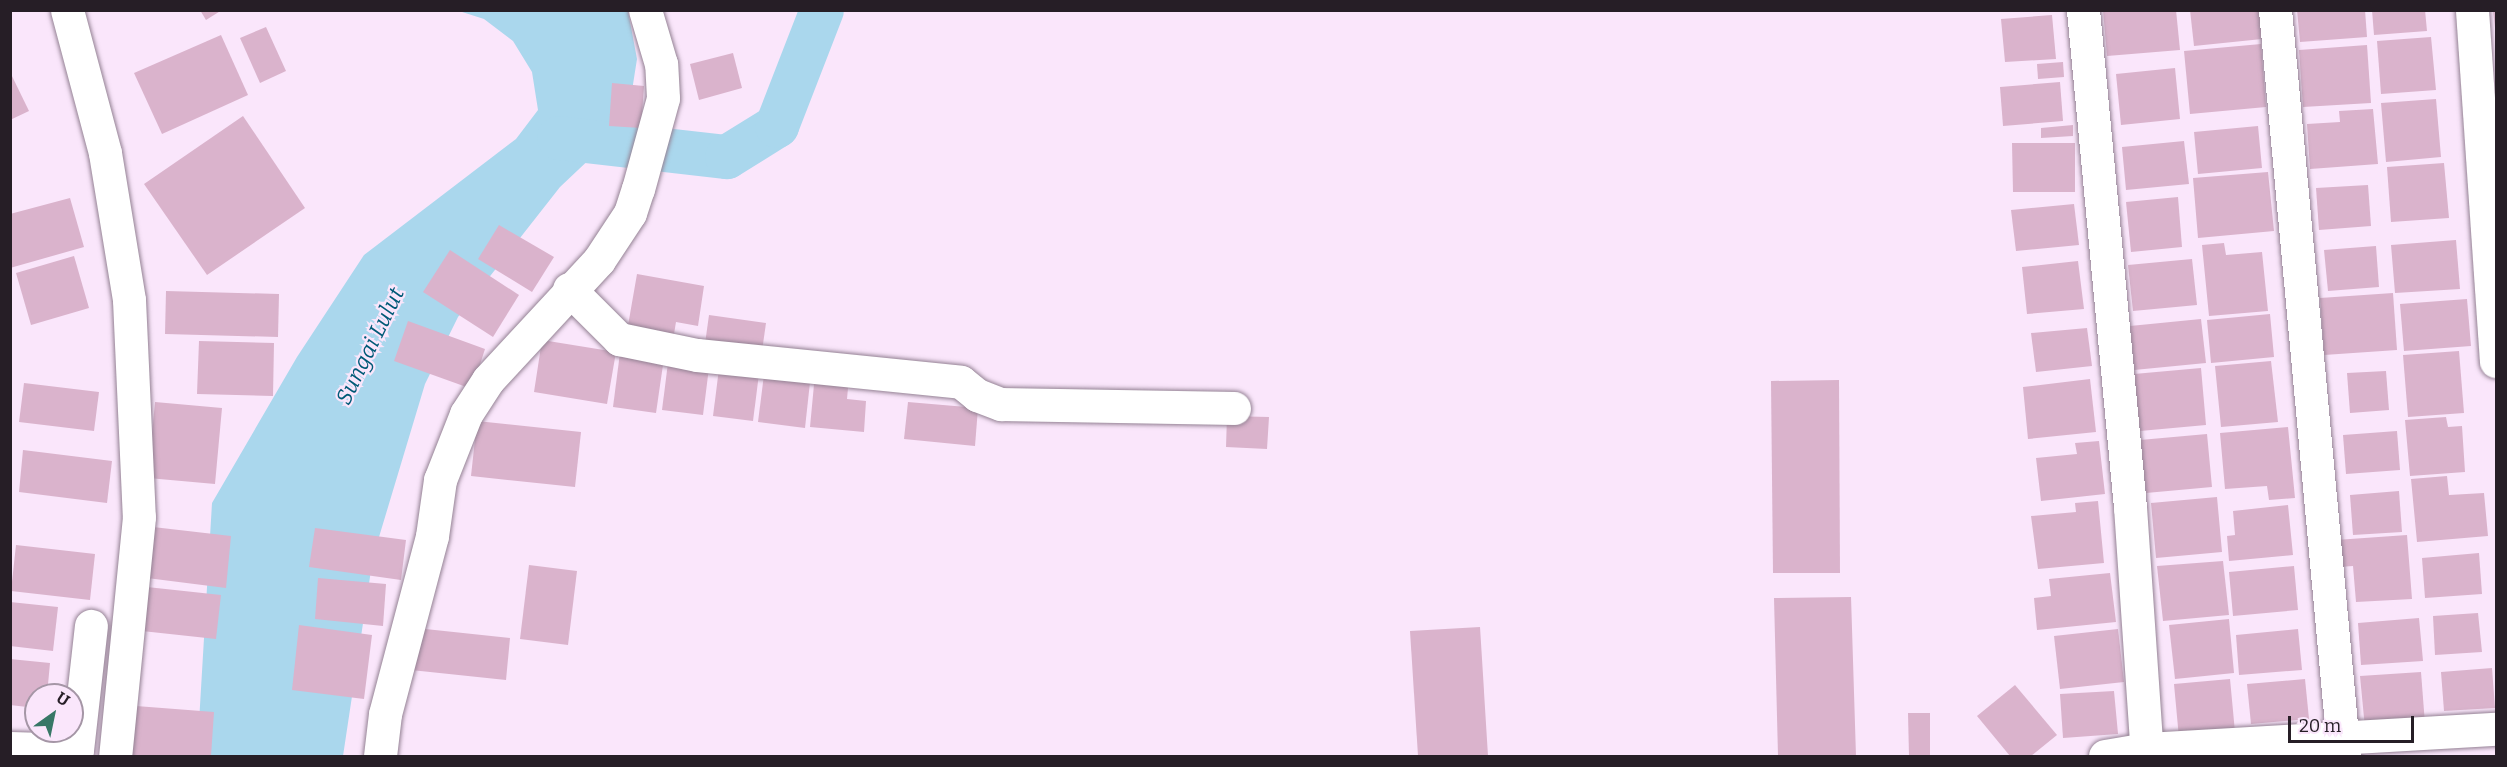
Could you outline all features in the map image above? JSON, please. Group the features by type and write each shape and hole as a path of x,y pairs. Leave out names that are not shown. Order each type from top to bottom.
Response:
{"street":[{"path":"67,10 105,153 129,300 139,517 115,756"},
{"path":"380,756 385,714 432,536 440,480 466,414 488,380 569,289 599,260 630,213 663,98 661,64 645,10"},
{"path":"2083,10 2130,507 2147,753"},
{"path":"2275,10 2343,748"},
{"path":"2472,10 2496,361"},
{"path":"569,289 619,339 697,355 962,382 977,395 1001,404 1234,408"},
{"path":"10,748 77,750 90,626"},
{"path":"2105,756 2343,748 2496,729"}],"water":[{"name":"Sungai Lulut","path":"459,11 628,11 637,59 631,97 614,136 560,187 458,317 425,384 373,557 343,756 197,756 212,503 297,357 364,255 516,139 538,110 532,72 513,41 484,19"}],"building":[{"path":"200,10 222,10 206,20"},
{"path":"2103,10 2176,10 2180,50 2107,56"},
{"path":"2190,10 2260,10 2262,39 2194,46"},
{"path":"2297,10 2365,10 2367,37 2300,42"},
{"path":"2372,10 2425,10 2427,31 2374,35"},
{"path":"2493,10 2496,10 2496,28 2495,28"},
{"path":"2052,15 2056,59 2005,62 2001,19"},
{"path":"266,27 286,71 260,83 240,38"},
{"path":"221,35 248,95 162,134 134,73"},
{"path":"2431,37 2436,90 2381,94 2377,41"},
{"path":"2261,44 2266,107 2190,114 2184,51"},
{"path":"2367,45 2371,103 2303,107 2299,50"},
{"path":"733,53 742,88 699,100 690,64"},
{"path":"2063,62 2064,77 2038,79 2037,64"},
{"path":"2175,68 2180,119 2121,125 2116,74"},
{"path":"10,72 29,111 10,120"},
{"path":"2060,82 2063,121 2003,126 2000,87"},
{"path":"612,83 644,86 641,128 609,126"},
{"path":"2436,99 2441,157 2386,162 2381,103"},
{"path":"2373,109 2378,164 2310,169 2307,124 2340,122 2339,111"},
{"path":"243,116 305,208 207,275 144,184"},
{"path":"2073,125 2073,136 2041,138 2041,128"},
{"path":"2258,126 2262,168 2198,174 2194,132"},
{"path":"2184,141 2189,184 2126,190 2122,147"},
{"path":"2012,143 2075,143 2075,192 2013,192"},
{"path":"2444,163 2449,218 2391,222 2387,167"},
{"path":"2268,172 2274,231 2198,238 2193,178"},
{"path":"2368,185 2371,226 2319,230 2316,188"},
{"path":"2178,197 2182,247 2131,252 2126,202"},
{"path":"70,198 84,247 10,268 10,214"},
{"path":"2074,204 2079,245 2016,251 2011,210"},
{"path":"499,225 554,257 532,292 478,259"},
{"path":"2456,240 2460,289 2395,293 2391,245"},
{"path":"2224,243 2226,255 2262,252 2268,311 2209,316 2202,245"},
{"path":"2376,246 2379,287 2328,291 2324,250"},
{"path":"450,250 519,295 493,337 423,292"},
{"path":"74,256 89,308 31,325 16,273"},
{"path":"2192,259 2197,305 2133,311 2128,265"},
{"path":"2078,261 2084,309 2027,314 2022,267"},
{"path":"637,274 704,286 698,326 676,322 672,346 626,337"},
{"path":"166,291 279,294 278,337 165,334"},
{"path":"2393,293 2397,350 2324,355 2320,298"},
{"path":"2467,299 2471,346 2404,351 2400,304"},
{"path":"2270,314 2274,357 2211,363 2207,320"},
{"path":"709,315 766,323 761,358 704,351"},
{"path":"2201,319 2206,363 2134,370 2130,326"},
{"path":"408,321 485,349 472,389 394,361"},
{"path":"2087,328 2092,366 2036,372 2031,333"},
{"path":"542,340 616,352 607,404 534,392"},
{"path":"199,341 274,343 273,396 197,394"},
{"path":"621,345 665,351 656,413 613,407"},
{"path":"2459,351 2464,413 2408,417 2403,355"},
{"path":"669,355 710,360 703,415 662,410"},
{"path":"720,361 760,366 753,421 713,416"},
{"path":"2271,361 2278,422 2221,427 2215,366"},
{"path":"765,367 811,373 805,428 758,422"},
{"path":"2201,368 2206,425 2140,431 2134,374"},
{"path":"2386,371 2389,410 2350,413 2347,373"},
{"path":"815,374 849,377 847,399 866,401 864,432 810,427"},
{"path":"2090,379 2096,432 2028,439 2023,387"},
{"path":"1839,380 1840,573 1773,573 1771,381"},
{"path":"24,383 99,392 94,431 19,422"},
{"path":"155,402 222,408 215,484 148,478"},
{"path":"908,402 978,408 975,446 904,439"},
{"path":"1227,416 1269,417 1267,449 1226,447"},
{"path":"2446,417 2448,427 2462,426 2465,472 2410,476 2405,420"},
{"path":"477,421 581,432 575,487 471,476"},
{"path":"2288,427 2295,498 2269,500 2267,486 2225,489 2220,433"},
{"path":"2397,431 2400,470 2346,474 2343,435"},
{"path":"2207,434 2212,487 2146,493 2140,440"},
{"path":"2099,441 2105,494 2041,501 2036,458 2077,454 2075,443"},
{"path":"23,450 112,461 107,503 19,492"},
{"path":"2447,476 2449,495 2484,493 2488,536 2417,542 2411,479"},
{"path":"2399,491 2402,532 2353,535 2350,495"},
{"path":"2217,497 2222,552 2156,558 2151,503"},
{"path":"2098,501 2104,563 2038,569 2031,516 2076,512 2075,503"},
{"path":"2288,505 2293,555 2229,561 2227,536 2235,535 2233,511"},
{"path":"153,527 231,536 226,588 147,578"},
{"path":"315,528 406,540 401,580 309,567"},
{"path":"2407,535 2412,599 2356,602 2353,566 2339,567 2336,540"},
{"path":"16,545 95,554 90,600 11,591"},
{"path":"2479,553 2482,594 2425,598 2422,558"},
{"path":"2223,561 2229,615 2163,621 2157,566"},
{"path":"529,565 577,571 568,645 520,639"},
{"path":"2294,566 2298,610 2233,616 2229,572"},
{"path":"2110,573 2116,622 2037,630 2034,598 2051,596 2049,579"},
{"path":"318,578 386,584 383,626 315,619"},
{"path":"147,587 221,595 216,639 142,631"},
{"path":"1851,597 1856,756 1778,756 1774,598"},
{"path":"10,602 58,607 53,651 10,646"},
{"path":"2478,613 2482,652 2435,655 2433,616"},
{"path":"2419,618 2423,661 2361,665 2358,623"},
{"path":"2229,619 2234,673 2175,679 2169,625"},
{"path":"299,625 372,635 364,699 292,690"},
{"path":"1480,627 1488,756 1418,756 1410,631"},
{"path":"416,628 510,638 506,680 411,670"},
{"path":"2118,629 2124,682 2060,689 2054,636"},
{"path":"2298,629 2302,670 2239,675 2236,635"},
{"path":"10,659 50,663 48,683 24,683 24,707 10,705"},
{"path":"2492,668 2495,708 2444,711 2441,672"},
{"path":"2421,672 2425,724 2365,728 2360,676"},
{"path":"2230,679 2235,732 2179,738 2174,684"},
{"path":"2305,679 2309,719 2251,724 2247,684"},
{"path":"2015,685 2057,735 2031,756 2010,756 1977,716"},
{"path":"2114,691 2118,734 2063,738 2060,694"},
{"path":"136,706 214,712 211,756 132,756"},
{"path":"1908,713 1930,713 1930,756 1909,756"}],"waterway":[{"path":"559,138 727,157 777,126 822,10"}]}
